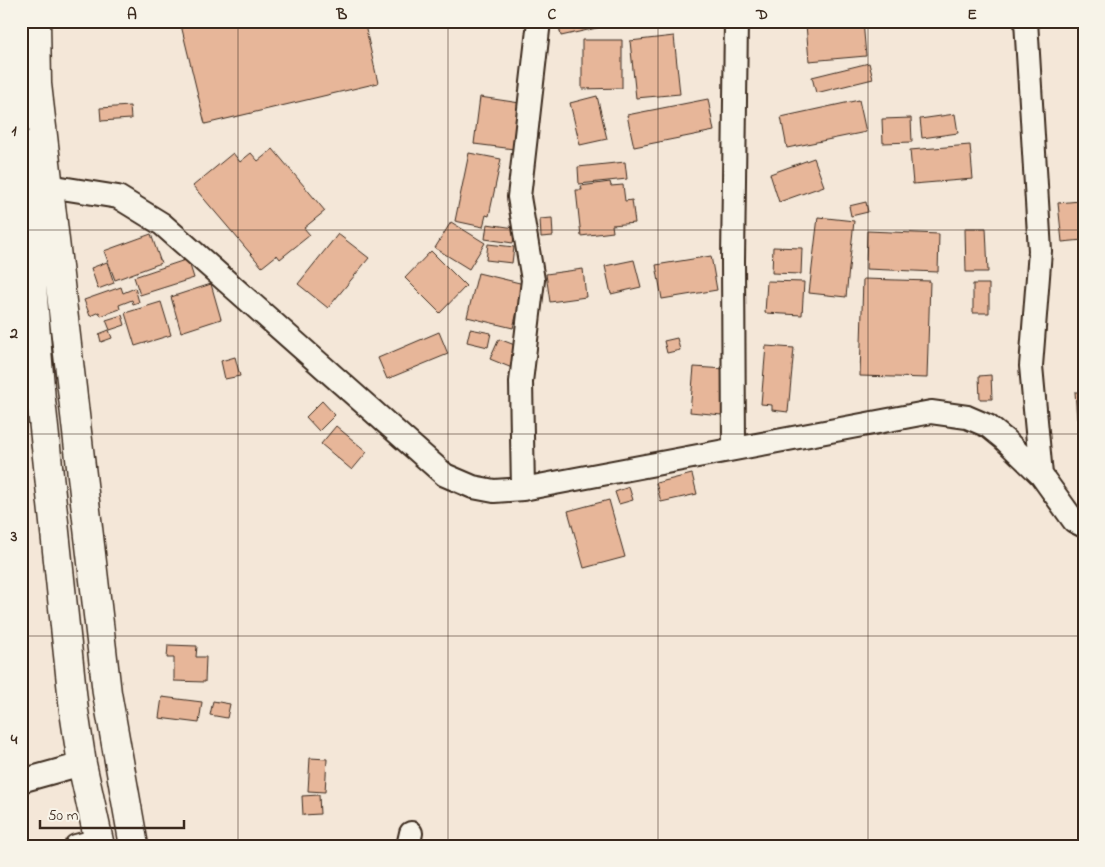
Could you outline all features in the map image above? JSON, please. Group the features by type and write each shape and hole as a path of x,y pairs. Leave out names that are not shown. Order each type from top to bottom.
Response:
{"main road":[{"path":"36,21 37,84 107,693 134,846"},
{"path":"21,144 40,400 73,701 92,844"}],"street":[{"path":"523,489 521,382 533,280 519,196 539,21"},
{"path":"734,449 733,260 736,21"},
{"path":"1026,21 1040,251 1031,366 1041,475"},
{"path":"49,186 118,197 162,224 445,475 473,487 494,491 523,489 931,412 967,417 988,426 1041,475 1074,521 1084,526"},
{"path":"21,781 82,764"}],"building":[{"path":"180,21 364,21 378,83 205,124"},
{"path":"558,21 600,21 601,27 561,36"},
{"path":"863,21 866,56 809,61 806,24"},
{"path":"674,36 680,94 636,98 630,41"},
{"path":"582,40 622,40 622,88 582,89"},
{"path":"869,63 873,79 816,93 812,77"},
{"path":"597,96 607,139 580,145 570,103"},
{"path":"480,97 520,103 514,149 474,144"},
{"path":"708,99 714,131 634,147 627,115"},
{"path":"859,100 866,132 787,148 781,117"},
{"path":"130,106 131,119 101,121 100,108"},
{"path":"955,114 958,133 922,138 920,119"},
{"path":"911,118 912,142 883,143 882,119"},
{"path":"970,145 973,179 913,184 910,150"},
{"path":"273,149 325,211 304,228 310,235 280,259 277,255 262,267 193,186 233,153 240,162 251,153 258,161"},
{"path":"469,153 501,159 489,216 486,215 483,227 455,221"},
{"path":"814,158 824,186 779,202 770,174"},
{"path":"625,162 627,179 579,184 578,167"},
{"path":"610,182 611,186 623,185 625,201 632,200 635,223 612,225 613,232 581,236 576,190 582,190 581,186"},
{"path":"1080,201 1083,240 1062,242 1058,203"},
{"path":"866,202 868,212 851,216 849,206"},
{"path":"818,217 854,221 846,297 809,293"},
{"path":"552,218 553,236 541,237 540,219"},
{"path":"451,222 485,243 469,269 435,248"},
{"path":"487,224 515,228 513,243 485,239"},
{"path":"965,228 986,228 988,272 966,272"},
{"path":"867,231 939,234 938,272 866,269"},
{"path":"151,234 161,263 115,280 104,251"},
{"path":"338,234 369,258 328,308 298,284"},
{"path":"488,244 514,247 512,263 486,260"},
{"path":"773,247 802,248 801,274 772,273"},
{"path":"431,251 466,286 440,313 405,278"},
{"path":"711,256 717,290 662,299 656,265"},
{"path":"188,259 194,278 140,295 134,277"},
{"path":"634,260 641,287 611,294 605,266"},
{"path":"107,262 114,283 98,289 91,268"},
{"path":"583,269 586,297 550,302 546,274"},
{"path":"478,273 524,284 513,328 467,317"},
{"path":"863,279 930,281 927,378 860,376"},
{"path":"767,281 804,282 802,315 765,313"},
{"path":"211,284 221,319 181,332 171,297"},
{"path":"973,284 989,284 989,313 973,313"},
{"path":"121,287 123,293 135,288 139,302 133,304 132,300 119,305 120,309 101,316 99,312 90,316 84,300"},
{"path":"161,302 171,335 135,346 125,313"},
{"path":"122,315 125,325 110,330 106,320"},
{"path":"470,329 491,333 488,347 467,342"},
{"path":"109,330 112,338 101,342 99,334"},
{"path":"439,332 448,354 387,379 378,358"},
{"path":"677,338 680,350 667,353 664,341"},
{"path":"499,339 520,347 512,368 490,359"},
{"path":"766,346 794,348 788,412 772,410 772,405 761,404"},
{"path":"235,357 240,376 225,379 221,361"},
{"path":"694,367 725,369 722,415 690,412"},
{"path":"991,375 992,399 980,399 979,376"},
{"path":"1075,392 1084,392 1084,418 1077,419"},
{"path":"322,401 335,415 319,431 306,417"},
{"path":"336,426 367,452 352,470 321,444"},
{"path":"692,474 697,494 661,502 656,483"},
{"path":"629,487 633,500 619,504 615,492"},
{"path":"609,500 625,557 584,568 568,511"},
{"path":"168,645 197,646 196,657 206,657 205,682 174,681 174,658 167,658"},
{"path":"162,697 202,702 199,723 159,718"},
{"path":"213,701 230,704 227,718 210,715"},
{"path":"310,758 327,759 325,792 308,791"},
{"path":"319,795 320,814 303,815 302,796"}]}
